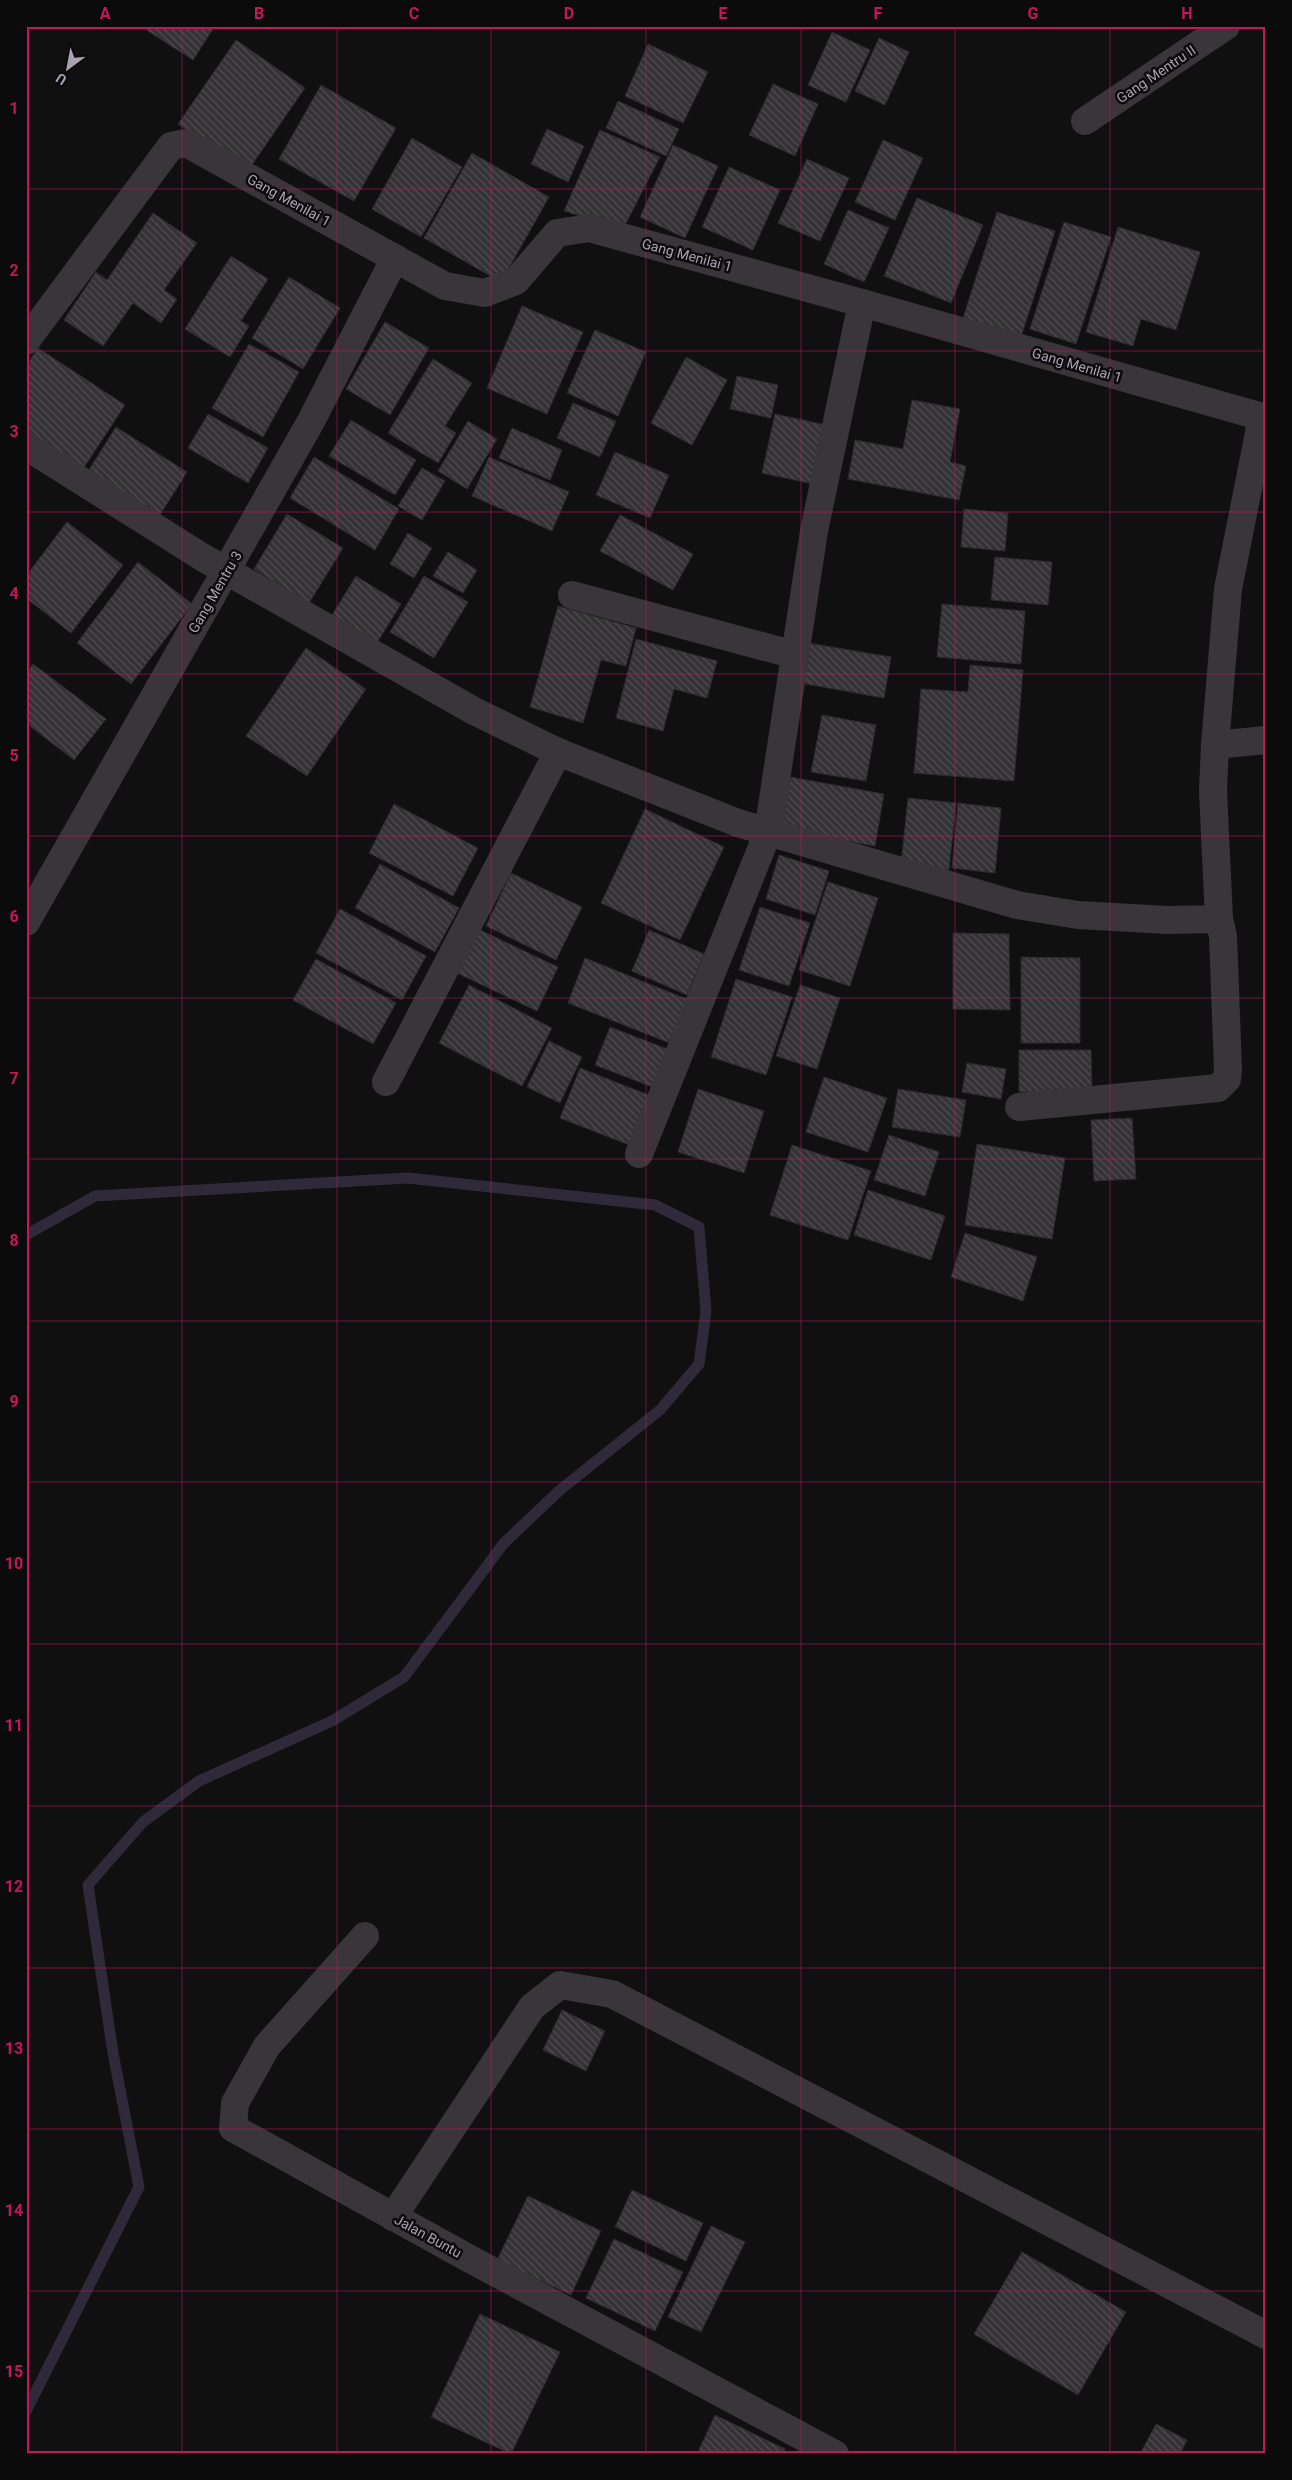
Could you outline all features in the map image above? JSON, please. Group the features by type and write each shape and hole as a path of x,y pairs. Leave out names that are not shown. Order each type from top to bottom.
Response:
{"street":[{"name":"Gang Mentru II","path":"1085,120 1226,26"},
{"name":"Gang Menilai 1","path":"26,341 171,146 186,143 445,286 485,293 516,282 556,233 589,228 862,303 1264,418"},
{"name":"Gang Mentru 3","path":"26,922 227,572 310,423 395,258"},
{"path":"639,1154 768,832 814,531 862,303"},
{"path":"1019,1107 1218,1088 1224,1084 1228,1069 1223,936 1219,919 1213,792 1215,745 1228,589 1264,418"},
{"path":"26,446 227,572 474,712 558,752 768,832 1017,905 1046,912 1167,920 1219,919"},
{"path":"572,596 795,656"},
{"path":"1215,745 1266,740"},
{"path":"386,1082 558,752"},
{"name":"Jalan Buntu","path":"364,1936 267,2046 235,2103 233,2128 393,2217 835,2454"},
{"path":"393,2217 532,2007 560,1985 612,1994 1266,2335"}],"building":[{"path":"140,26 215,26 193,60"},
{"path":"832,32 870,50 846,102 808,85"},
{"path":"879,38 909,52 885,105 855,91"},
{"path":"236,40 305,88 247,172 178,124"},
{"path":"648,44 708,72 683,123 625,96"},
{"path":"773,84 818,104 795,156 749,135"},
{"path":"321,85 396,128 354,201 279,159"},
{"path":"618,101 679,129 666,156 606,128"},
{"path":"547,129 584,146 568,182 531,164"},
{"path":"600,130 660,157 623,229 564,211"},
{"path":"412,138 462,167 421,237 372,209"},
{"path":"883,140 923,158 895,220 855,202"},
{"path":"673,145 718,166 685,238 640,217"},
{"path":"472,153 549,197 501,282 424,238"},
{"path":"807,159 849,178 820,241 778,223"},
{"path":"729,167 780,190 753,250 702,227"},
{"path":"917,198 983,225 951,303 884,276"},
{"path":"848,210 889,228 864,282 824,264"},
{"path":"997,212 1055,231 1021,337 963,318"},
{"path":"153,213 197,243 164,290 177,299 161,323 133,303 103,346 64,320 96,272 107,280"},
{"path":"1064,222 1111,237 1076,344 1030,329"},
{"path":"1118,227 1200,252 1176,330 1141,319 1133,346 1086,332"},
{"path":"231,256 268,279 241,321 249,326 230,357 185,329"},
{"path":"289,277 340,308 303,369 252,338"},
{"path":"522,306 583,332 547,414 487,388"},
{"path":"385,322 429,348 390,415 346,389"},
{"path":"595,330 646,352 618,416 567,393"},
{"path":"249,344 299,372 263,437 212,408"},
{"path":"38,348 125,405 79,475 26,441 26,366"},
{"path":"686,357 727,380 692,445 651,423"},
{"path":"433,359 472,383 445,426 456,433 438,463 388,433"},
{"path":"737,376 778,385 771,418 730,409"},
{"path":"912,400 960,409 950,462 966,466 959,500 848,479 855,440 903,449"},
{"path":"573,403 616,421 600,457 557,438"},
{"path":"208,414 268,448 248,483 188,448"},
{"path":"775,414 826,425 813,484 762,473"},
{"path":"351,420 416,460 395,495 329,456"},
{"path":"468,421 497,439 467,489 438,471"},
{"path":"116,427 187,472 158,518 87,473"},
{"path":"512,428 562,450 550,480 499,458"},
{"path":"615,452 669,475 650,518 596,495"},
{"path":"314,457 399,509 375,550 290,498"},
{"path":"489,457 569,492 552,531 472,496"},
{"path":"422,468 445,481 422,520 398,506"},
{"path":"964,509 1008,513 1005,551 961,547"},
{"path":"287,514 343,548 309,603 254,569"},
{"path":"620,515 693,554 673,590 600,551"},
{"path":"67,522 123,565 71,633 26,598 26,576"},
{"path":"408,533 432,548 414,578 390,564"},
{"path":"448,552 477,570 463,593 433,576"},
{"path":"995,557 1052,562 1048,605 991,600"},
{"path":"138,562 192,604 131,684 77,643"},
{"path":"356,576 401,604 377,643 332,615"},
{"path":"424,576 468,602 434,658 390,632"},
{"path":"942,604 1025,611 1021,664 937,657"},
{"path":"558,606 636,628 626,666 601,660 583,723 530,707"},
{"path":"636,639 717,661 707,698 674,689 663,731 616,718"},
{"path":"802,642 891,657 884,698 795,682"},
{"path":"306,648 366,689 307,776 246,736"},
{"path":"33,664 106,719 74,760 26,723 26,673"},
{"path":"970,665 1023,670 1014,781 914,773 921,689 968,692"},
{"path":"822,715 876,725 866,781 811,772"},
{"path":"790,777 884,794 875,846 782,829"},
{"path":"908,798 956,803 949,870 901,865"},
{"path":"958,803 1001,808 995,873 952,868"},
{"path":"394,804 478,848 453,896 369,853"},
{"path":"645,809 724,847 680,940 601,903"},
{"path":"779,855 829,871 815,915 766,899"},
{"path":"380,864 459,908 435,952 355,908"},
{"path":"511,873 582,907 556,960 486,926"},
{"path":"828,882 878,898 850,986 799,970"},
{"path":"760,907 810,923 789,986 739,970"},
{"path":"340,909 426,956 402,1000 316,953"},
{"path":"476,928 558,967 537,1011 455,972"},
{"path":"649,930 704,954 687,995 632,971"},
{"path":"953,933 1009,934 1010,1010 953,1009"},
{"path":"1021,957 1080,958 1080,1043 1021,1043"},
{"path":"585,958 689,1000 672,1044 568,1003"},
{"path":"316,959 396,1003 373,1044 293,1000"},
{"path":"736,979 792,997 766,1075 711,1057"},
{"path":"469,985 552,1028 522,1086 439,1043"},
{"path":"800,985 840,998 817,1069 776,1056"},
{"path":"610,1027 670,1050 655,1088 595,1065"},
{"path":"549,1041 582,1057 560,1103 527,1087"},
{"path":"1019,1050 1091,1050 1092,1092 1019,1092"},
{"path":"967,1063 1006,1069 1001,1099 962,1092"},
{"path":"580,1068 651,1096 632,1146 560,1118"},
{"path":"824,1077 887,1098 868,1152 806,1132"},
{"path":"698,1089 764,1111 744,1173 678,1152"},
{"path":"898,1089 966,1100 960,1137 892,1127"},
{"path":"1132,1118 1136,1179 1094,1181 1091,1120"},
{"path":"889,1135 939,1152 925,1196 874,1180"},
{"path":"977,1144 1065,1158 1052,1239 965,1225"},
{"path":"792,1145 871,1171 848,1240 770,1215"},
{"path":"868,1190 945,1216 931,1260 854,1235"},
{"path":"965,1233 1037,1257 1023,1301 951,1277"},
{"path":"562,2010 605,2031 586,2071 543,2050"},
{"path":"632,2190 703,2223 686,2261 615,2227"},
{"path":"528,2196 601,2231 571,2295 497,2260"},
{"path":"711,2226 745,2242 701,2332 668,2317"},
{"path":"614,2239 683,2272 655,2331 586,2298"},
{"path":"1022,2252 1126,2312 1078,2395 974,2334"},
{"path":"480,2314 560,2352 511,2454 431,2417"},
{"path":"715,2415 785,2449 783,2454 697,2454"},
{"path":"1156,2424 1187,2440 1180,2454 1140,2454"}],"waterway":[{"path":"26,1235 95,1196 408,1178 655,1205 699,1227 706,1311 699,1364 660,1410 560,1490 504,1543 404,1677 332,1721 199,1781 143,1822 88,1885 113,2053 139,2187 26,2411"}]}
